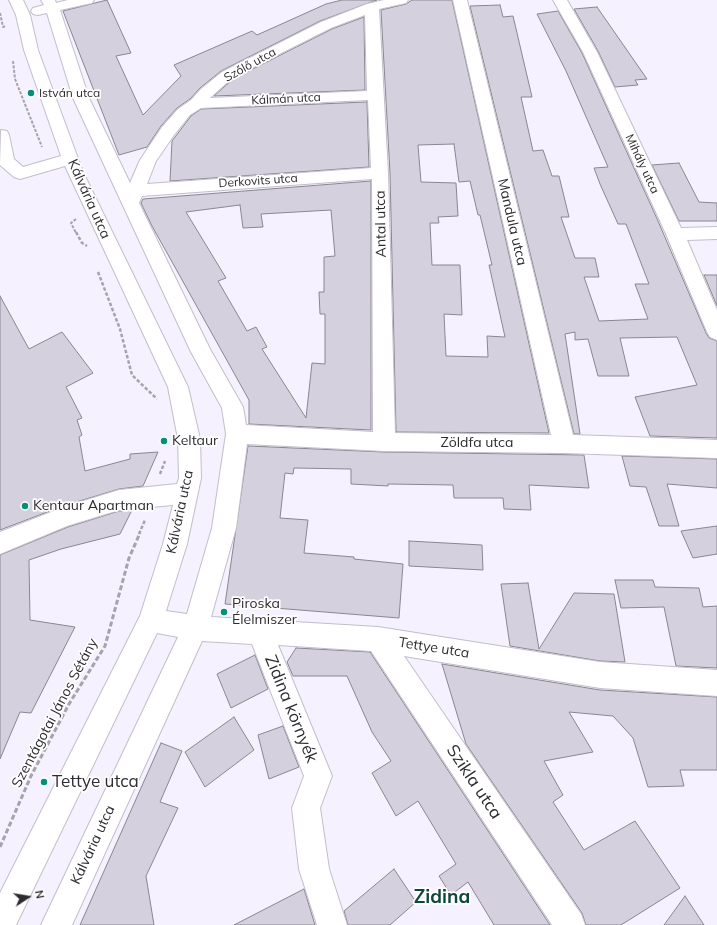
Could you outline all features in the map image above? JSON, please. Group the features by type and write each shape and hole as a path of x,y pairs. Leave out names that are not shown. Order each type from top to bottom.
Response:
{"street":[{"path":"20,7 87,0"},
{"name":"Szőlő utca","path":"133,197 148,160 168,130 184,112 197,103 206,92 228,75 326,25 372,7 401,0"},
{"name":"Mandula utca","path":"460,0 564,444"},
{"name":"Mihály utca","path":"560,0 590,52 675,234 717,332"},
{"name":"Kálvária utca","path":"50,4 81,98 133,197 201,352 232,407 237,434 224,528 195,628 56,925"},
{"name":"Kálvária utca","path":"0,925 151,620 175,544 190,478 189,439 178,387 71,160 31,50 20,7"},
{"name":"Antal utca","path":"372,7 375,95 380,173 384,442"},
{"name":"Kálmán utca","path":"197,103 375,95"},
{"path":"1,135 6,161 20,173 71,160"},
{"name":"Derkovits utca","path":"133,197 170,186 380,173"},
{"path":"675,234 717,233"},
{"name":"Zöldfa utca","path":"237,434 384,442 564,444 717,449"},
{"path":"0,543 156,486 187,493"},
{"name":"Tettye utca","path":"151,620 195,628 378,639 600,675 717,683"},
{"name":"Zidina környék","path":"260,633 318,776 306,808 314,869 332,925"},
{"name":"Szikla utca","path":"378,639 570,925"}],"path":[{"path":"71,223 82,243 91,250"},
{"path":"97,268 120,329 132,375 158,400"},
{"name":"Szentágotai János Sétány","path":"0,847 41,756 69,704 105,646 129,558 167,456"}],"building":[{"path":"107,0 131,53 116,56 143,115 181,76 174,65 252,31 257,35 326,4 342,0 377,0 320,21 221,71 200,88 190,99 177,108 161,126 147,147 119,155 63,11"},
{"path":"412,0 452,0 549,433 396,432 390,173 381,10 406,4","holes":["454,144 459,182 470,181 492,265 489,265 505,337 487,336 488,357 446,356 444,314 462,315 460,265 432,265 430,223 439,223 438,217 458,216 456,183 421,182 418,145"]},
{"path":"500,5 503,17 513,16 532,97 521,97 533,151 543,150 552,176 559,176 569,217 561,217 575,258 595,258 599,277 584,277 599,321 648,319 635,284 649,284 626,224 618,224 594,168 608,167 566,71 537,14 558,11 582,53 658,221 706,333 709,338 717,341 717,438 650,436 635,397 697,385 677,337 620,338 629,376 598,376 588,339 575,340 575,332 565,334 580,434 574,434 470,6"},
{"path":"597,7 647,79 635,80 638,85 615,87 598,51 574,9"},
{"path":"364,17 365,90 214,96 233,79 332,29"},
{"path":"367,102 369,167 170,181 172,141 191,116 201,109"},
{"path":"679,163 699,202 717,203 717,221 679,221 652,165"},
{"path":"371,181 371,430 249,424 249,400 152,226 141,203 143,199","holes":["240,205 243,228 263,227 261,214 331,210 335,256 324,257 324,292 319,292 320,314 325,314 325,364 312,363 306,418 262,349 267,347 256,327 247,331 218,281 226,278 186,212"]},
{"path":"704,275 717,275 717,306"},
{"path":"0,296 29,349 62,332 93,373 66,387 82,418 77,420 82,435 79,437 85,471 130,459 130,454 158,452 143,486 119,489 63,506 0,530"},
{"path":"248,446 384,452 584,455 589,488 529,485 531,510 504,509 503,498 454,498 453,485 388,484 388,486 351,484 351,469 294,468 293,474 285,473 280,518 308,520 304,553 354,557 354,559 403,564 399,618 225,604"},
{"path":"622,456 717,459 717,488 667,484 679,526 659,526 646,487 630,486"},
{"path":"132,510 120,534 61,549 29,560 30,620 75,627 31,713 20,712 0,759 0,555 68,527 119,511"},
{"path":"717,526 717,554 693,558 681,531"},
{"path":"409,541 482,545 483,570 409,566"},
{"path":"615,580 653,580 655,587 699,588 703,607 717,606 717,668 676,666 664,607 621,608"},
{"path":"528,583 539,649 574,593 614,594 625,662 600,661 510,646 501,584"},
{"path":"296,648 370,652 550,925 494,925 468,882 451,895 439,876 456,864 418,801 396,816 372,773 391,761 372,732 347,676 293,676 287,662"},
{"path":"255,655 268,689 231,708 217,674"},
{"path":"442,664 600,690 717,697 717,770 680,770 684,786 648,787 633,738 613,716 569,712 593,752 544,761 563,795 553,802 584,850 635,821 680,888 621,925 586,925 582,913 466,744"},
{"path":"234,717 254,750 205,787 185,752"},
{"path":"283,726 299,767 269,779 258,735"},
{"path":"161,743 182,751 160,802 178,808 146,876 154,925 80,925"},
{"path":"394,869 416,902 390,925 348,925 344,911"},
{"path":"304,889 315,925 234,925"},
{"path":"685,896 704,925 664,925"}],"place":[{"name":"István utca","path":"31,93"},
{"name":"Keltaur","path":"164,441"},
{"name":"Kentaur Apartman","path":"25,506"},
{"name":"Piroska Élelmiszer","path":"224,612"},
{"name":"Tettye utca","path":"44,782"}],"district":[{"name":"Zidina","path":"442,897"}]}
